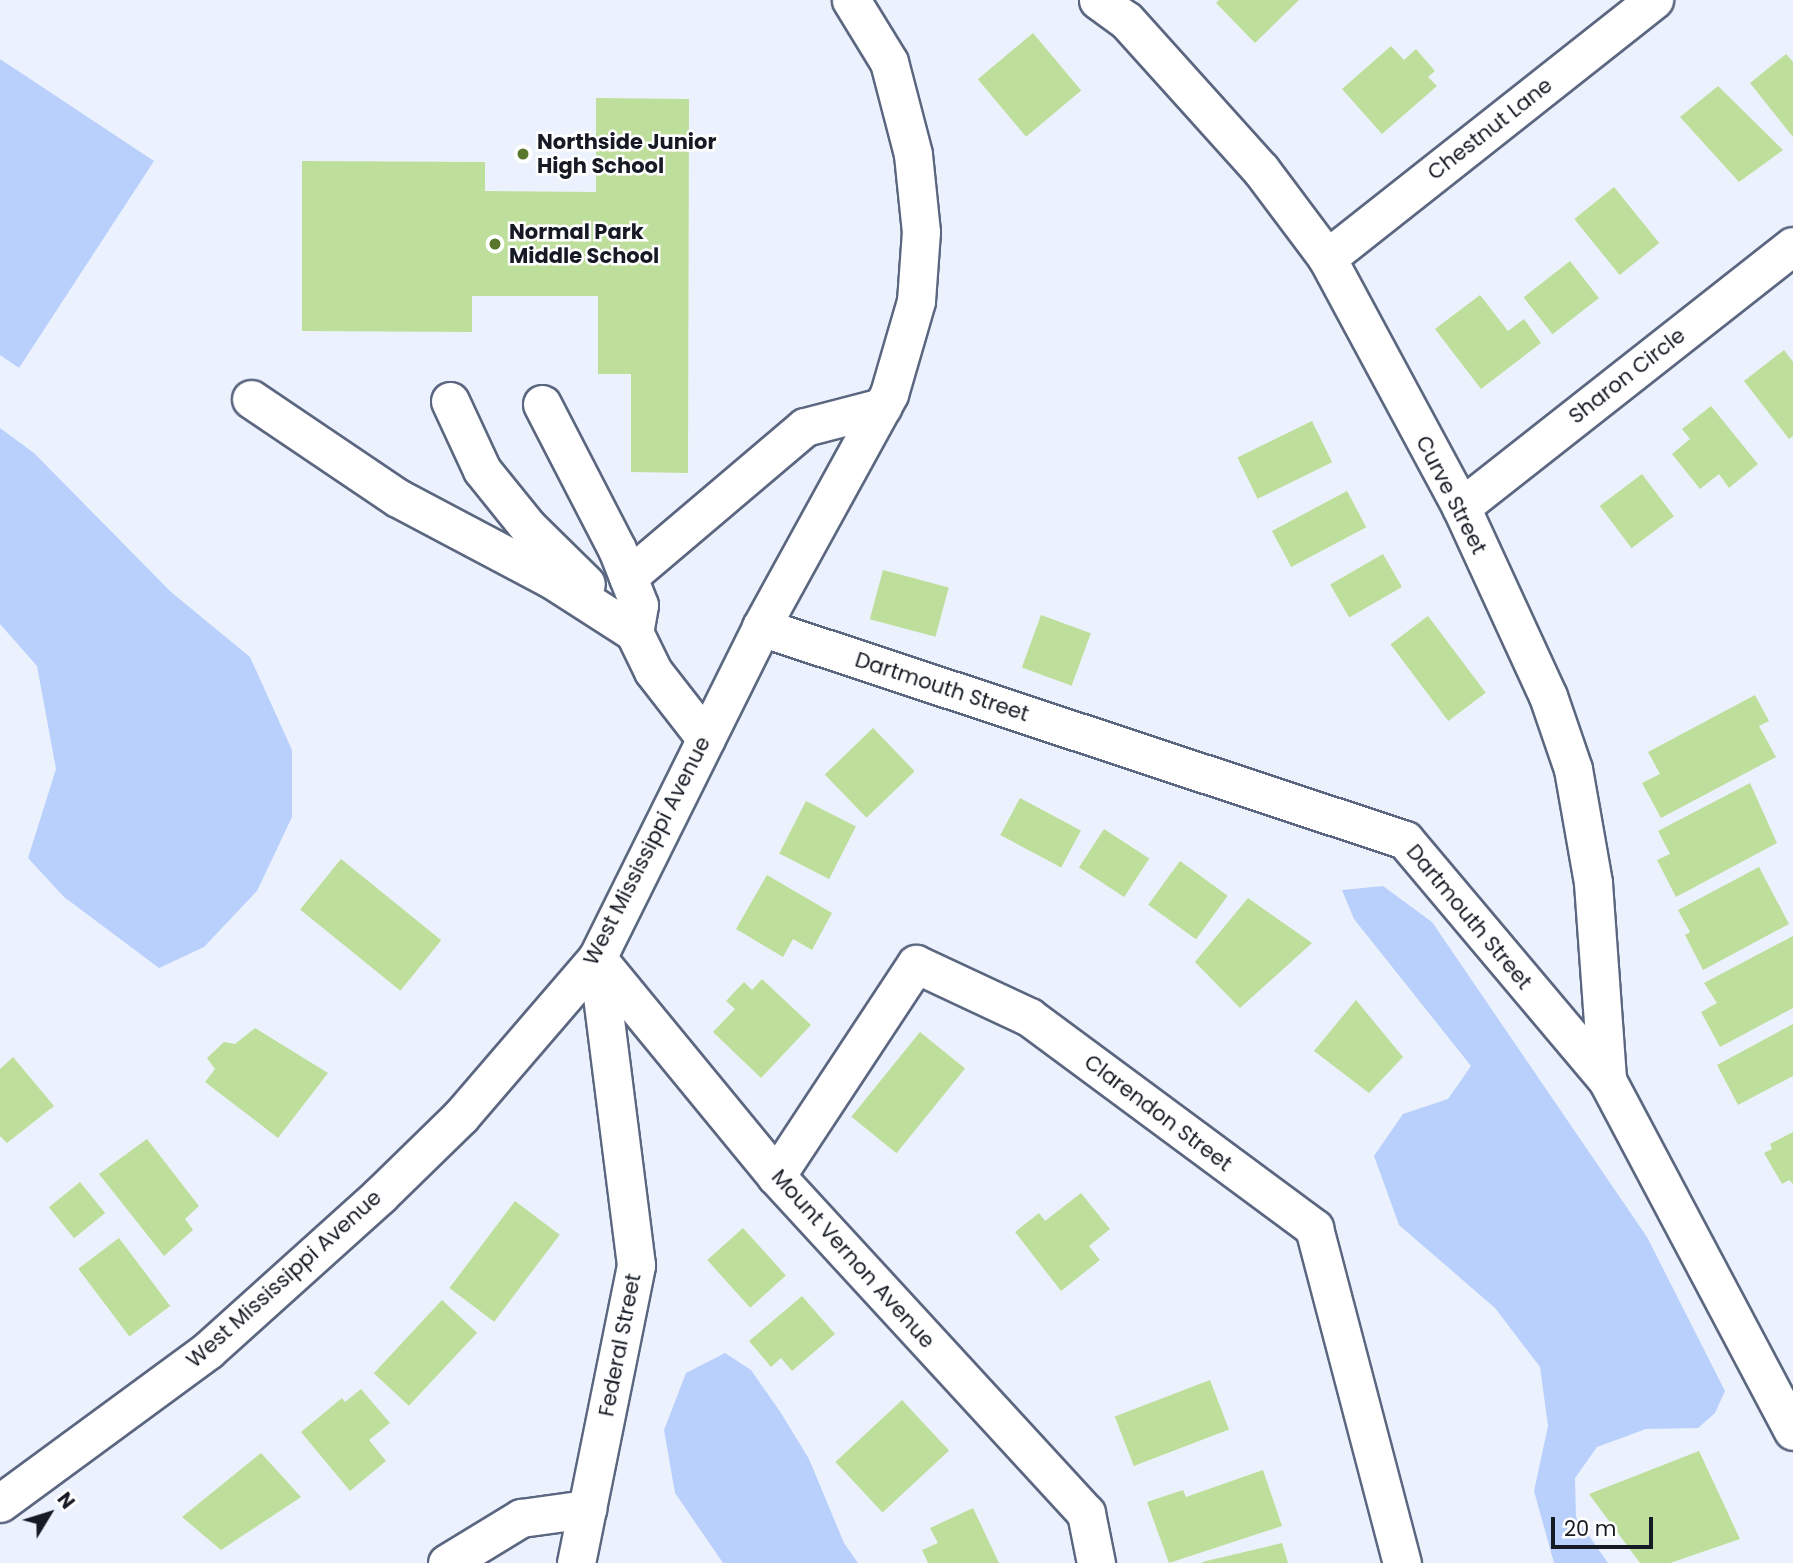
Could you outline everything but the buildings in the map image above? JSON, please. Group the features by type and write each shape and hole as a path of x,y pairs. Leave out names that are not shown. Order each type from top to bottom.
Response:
{"street":[{"name":"West Mississippi Avenue","path":"0,1503 208,1350 380,1195 461,1116 597,958 761,627 882,407 916,301 921,232 913,154 890,62 851,0"},
{"name":"Curve Street","path":"1098,0 1126,20 1252,160 1327,258 1461,507 1548,696 1573,769 1593,883 1607,1080"},
{"name":"Chestnut Lane","path":"1327,258 1654,0"},
{"name":"Sharon Circle","path":"1461,507 1793,246"},
{"path":"251,399 398,498 551,579 634,632"},
{"path":"450,401 482,470 528,527 634,632 653,671 706,739"},
{"path":"542,404 628,577 639,605 634,632"},
{"path":"628,577 805,427 882,407"},
{"name":"Dartmouth Street","path":"761,627 1405,840 1607,1080 1793,1431"},
{"name":"Mount Vernon Avenue","path":"597,958 776,1176 1086,1513 1096,1563"},
{"name":"Federal Street","path":"576,1563 636,1265 597,958"},
{"name":"Clarendon Street","path":"776,1176 916,964 1029,1017 1314,1228 1402,1563"},
{"path":"447,1563 521,1518 587,1509"}],"shaded area":[{"path":"0,59 154,161 19,368 0,355"},
{"path":"0,428 34,453 171,592 250,657 292,750 292,817 257,891 204,947 159,968 64,897 28,858 56,769 37,666 0,624"},
{"path":"1383,886 1432,922 1647,1237 1725,1391 1715,1413 1698,1428 1646,1429 1597,1447 1575,1478 1576,1517 1608,1563 1554,1563 1534,1491 1548,1426 1540,1367 1495,1308 1399,1225 1374,1156 1403,1114 1448,1099 1471,1066 1354,919 1342,890"},
{"path":"725,1353 751,1370 781,1413 809,1459 844,1543 858,1563 723,1563 675,1493 664,1430 686,1373"}],"place":[{"name":"Northside Junior High School","path":"523,154"},
{"name":"Normal Park Middle School","path":"495,244"}]}
